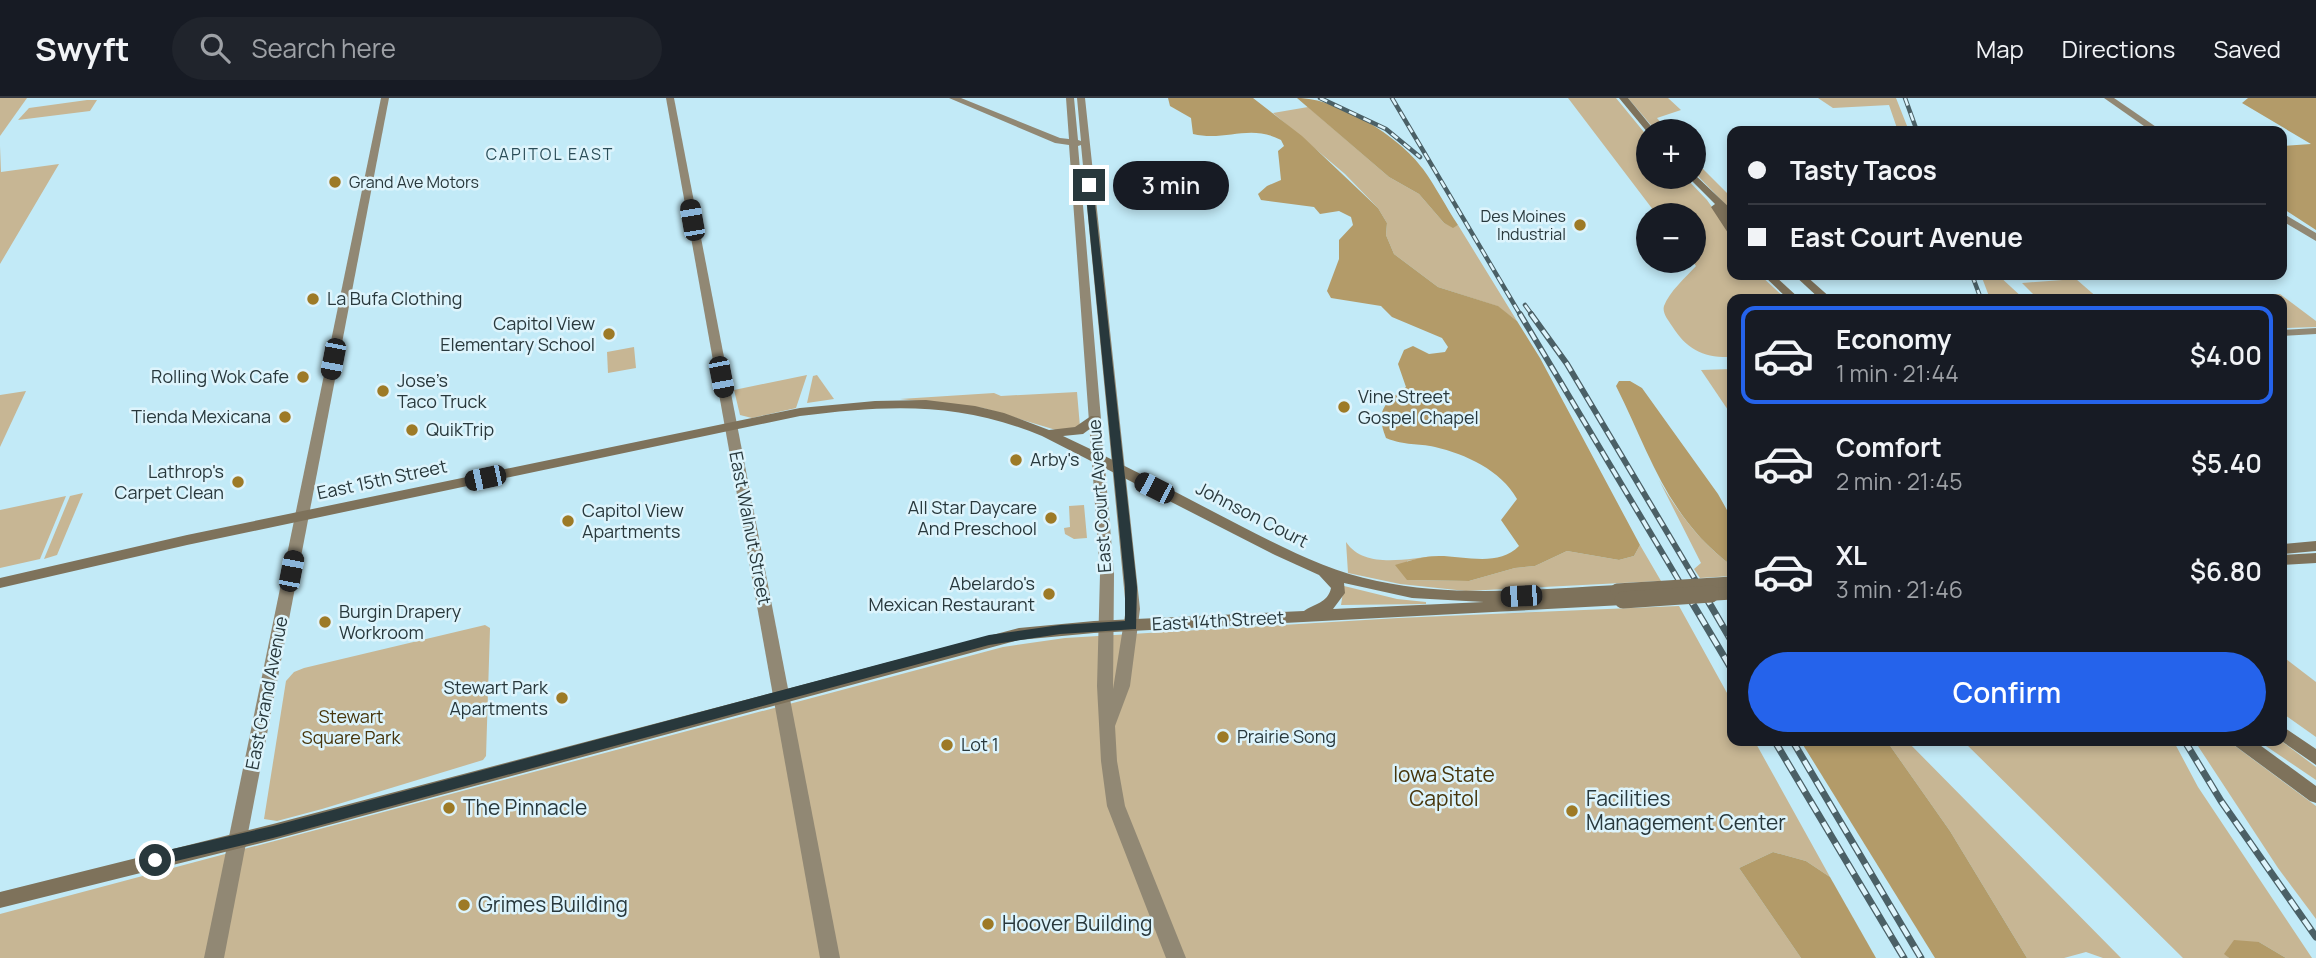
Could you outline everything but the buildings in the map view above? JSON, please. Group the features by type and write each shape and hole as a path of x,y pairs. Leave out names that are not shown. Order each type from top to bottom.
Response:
{"main road":[{"path":"1623,98 1641,119"},
{"path":"1704,189 1727,210"},
{"path":"1709,194 1727,223"},
{"path":"1773,280 1789,294"},
{"path":"1805,280 1820,294"},
{"name":"East 15th Street","path":"0,583 302,516 800,412 868,404 940,406 981,412"},
{"name":"Johnson Court","path":"981,412 1048,433 1314,568"},
{"path":"1048,433 1078,431 1095,419"},
{"path":"2287,549 2316,547"},
{"path":"2287,560 2316,558"},
{"path":"1314,568 1375,586 1436,596 1727,593"},
{"path":"1295,617 1321,610 1338,595 1339,587 1334,579 1314,568"},
{"path":"1620,595 1727,584"},
{"name":"East 14th Street","path":"0,900 782,697 989,640 1046,631 1106,626 1295,617 1620,595"},
{"path":"2287,737 2316,758"},
{"path":"2248,746 2316,796"}],"street":[{"name":"East Grand Avenue","path":"214,958 385,98"},
{"name":"East Walnut Street","path":"670,98 830,958"},
{"path":"953,98 1054,140 1079,143"},
{"name":"East Court Avenue","path":"1070,98 1079,143 1131,587 1132,626 1122,686 1108,726"},
{"name":"East Court Avenue","path":"1081,98 1079,143 1097,458 1107,574 1105,687 1109,761 1116,806 1176,958"},
{"path":"2108,98 2150,126"},
{"path":"2287,219 2316,238"},
{"path":"2287,333 2316,331"}],"green space":[{"path":"0,98 27,98 0,136"},
{"path":"1568,98 1616,98 1636,122 1636,187"},
{"path":"1628,98 1668,98 1681,110 1658,119 1646,119"},
{"path":"1818,98 1896,98 1907,126 1896,126 1889,105 1833,108"},
{"path":"97,100 90,111 18,120 29,108"},
{"path":"1308,107 1389,177 1419,194 1444,223 1453,227 1458,225 1517,321 1497,306 1438,287 1394,254 1386,235 1387,223 1378,208 1345,174 1273,113"},
{"path":"0,146 1,172 59,164 0,264"},
{"path":"1706,172 1727,193 1727,206 1706,184"},
{"path":"1637,189 1696,189 1727,229 1727,280 1765,280 1781,294 1727,294 1727,357 1713,356 1690,347 1667,319 1664,306 1689,273 1706,273 1706,203 1648,203"},
{"path":"1983,280 2003,280 2019,294 1988,294"},
{"path":"2077,280 2093,294 2033,294 2022,283"},
{"path":"2287,299 2316,321 2316,327 2287,328"},
{"path":"634,347 636,368 608,373 607,352"},
{"path":"1727,369 1727,409 1701,370"},
{"path":"807,375 796,408 752,418 740,415 734,390"},
{"path":"817,375 834,399 807,403 813,376"},
{"path":"26,391 0,447 0,395"},
{"path":"1077,392 1080,427 1056,430 983,408 900,399 994,393 1001,396"},
{"path":"1659,480 1691,527 1727,562 1727,576 1700,578 1694,569 1701,563"},
{"path":"83,493 57,555 44,559 70,496"},
{"path":"66,496 40,559 0,568 0,510"},
{"path":"1084,505 1087,538 1074,539 1065,534 1064,528 1070,527 1069,506"},
{"path":"1346,542 1354,551 1375,559 1400,560 1437,556 1407,561 1407,580 1469,581 1515,568 1535,566 1567,551 1619,560 1634,556 1640,545 1661,581 1466,591 1400,584 1348,573"},
{"path":"1344,586 1397,599 1426,602 1426,604 1341,605"},
{"name":"Iowa State Capitol","path":"1679,606 1727,693 1727,746 1757,746 1830,877 1806,861 1773,852 1739,868 1801,958 0,958 0,914 1003,647 1065,638 1398,618"},
{"name":"Stewart Square Park","path":"485,625 490,628 486,756 483,760 322,809 277,821 264,819 286,681 294,672"},
{"path":"2287,660 2316,682 2316,737 2287,717"},
{"path":"2287,745 2316,767 2316,780 2266,746"},
{"path":"1890,746 1912,746 2121,958 2103,958 2086,952 2064,958 2027,958 1950,831"},
{"path":"1968,746 2176,746 2198,787 2312,958 2286,958 2259,942 2225,953 2229,958 2183,958"},
{"path":"2198,746 2235,746 2316,806 2316,919 2278,868"}],"shaded area":[{"path":"1168,98 1253,98 1302,136 1378,208 1387,223 1386,235 1394,254 1438,287 1498,306 1517,321 1540,358 1640,545 1634,556 1619,560 1567,551 1535,566 1515,568 1469,581 1407,580 1395,565 1433,556 1492,558 1511,552 1519,546 1501,520 1517,499 1502,480 1470,459 1446,450 1386,438 1381,421 1384,408 1406,387 1398,364 1404,350 1413,346 1429,354 1445,352 1448,347 1442,338 1392,317 1381,306 1331,298 1327,291 1339,259 1339,240 1353,225 1351,217 1339,211 1320,214 1314,207 1261,200 1258,194 1267,186 1281,180 1278,151 1284,146 1281,140 1258,133 1216,136 1193,134 1191,118 1170,106"},
{"path":"1297,98 1331,104 1349,112 1399,144 1423,169 1458,225 1453,228 1444,223 1419,194 1389,177"},
{"path":"2248,98 2316,98 2316,230 2287,211 2287,146 2311,144 2287,130 2287,126 2281,126 2242,103"},
{"path":"1619,381 1630,381 1642,388 1718,494 1727,510 1727,562 1691,527 1676,506 1651,461 1616,386"},
{"path":"1804,746 1890,746 1950,831 2027,958 1935,958"},
{"path":"1773,852 1806,861 1830,877 1876,958 1801,958 1739,868"},
{"path":"2234,940 2259,942 2286,958 2229,958 2224,954"}],"railway":[{"path":"1320,98 1386,129 1420,157"},
{"path":"1392,98 1521,316"},
{"path":"1905,98 1915,126"},
{"path":"1974,280 1979,294"},
{"path":"1525,305 1533,316"},
{"path":"1520,314 1688,596"},
{"path":"1531,314 1567,364 1705,596"},
{"path":"1687,594 1727,662"},
{"path":"1704,594 1727,633"},
{"path":"1778,746 1904,958"},
{"path":"1796,746 1921,958"},
{"path":"2188,746 2221,801 2316,937"}],"place":[{"name":"Grand Ave Motors","path":"335,182"},
{"name":"Des Moines Industrial","path":"1580,225"},
{"name":"La Bufa Clothing","path":"313,299"},
{"name":"Capitol View Elementary School","path":"609,334"},
{"name":"Rolling Wok Cafe","path":"303,377"},
{"name":"Jose’s Taco Truck","path":"383,391"},
{"name":"Vine Street Gospel Chapel","path":"1344,407"},
{"name":"Tienda Mexicana","path":"285,417"},
{"name":"QuikTrip","path":"412,430"},
{"name":"Arby's","path":"1016,460"},
{"name":"Lathrop's Carpet Clean","path":"238,482"},
{"name":"All Star Daycare And Preschool","path":"1051,518"},
{"name":"Capitol View Apartments","path":"568,521"},
{"name":"Abelardo's Mexican Restaurant","path":"1049,594"},
{"name":"Burgin Drapery Workroom","path":"325,622"},
{"name":"Stewart Park Apartments","path":"562,698"},
{"name":"Prairie Song","path":"1223,737"},
{"name":"Lot 1","path":"947,745"},
{"name":"The Pinnacle","path":"449,808"},
{"name":"Facilities Management Center","path":"1572,811"},
{"name":"Grimes Building","path":"464,905"},
{"name":"Hoover Building","path":"988,924"}],"district":[{"name":"CAPITOL EAST","path":"550,154"}],"route":[{"path":"155,860 273,832 989,640 1060,629 1132,626 1131,587 1089,185"}]}
